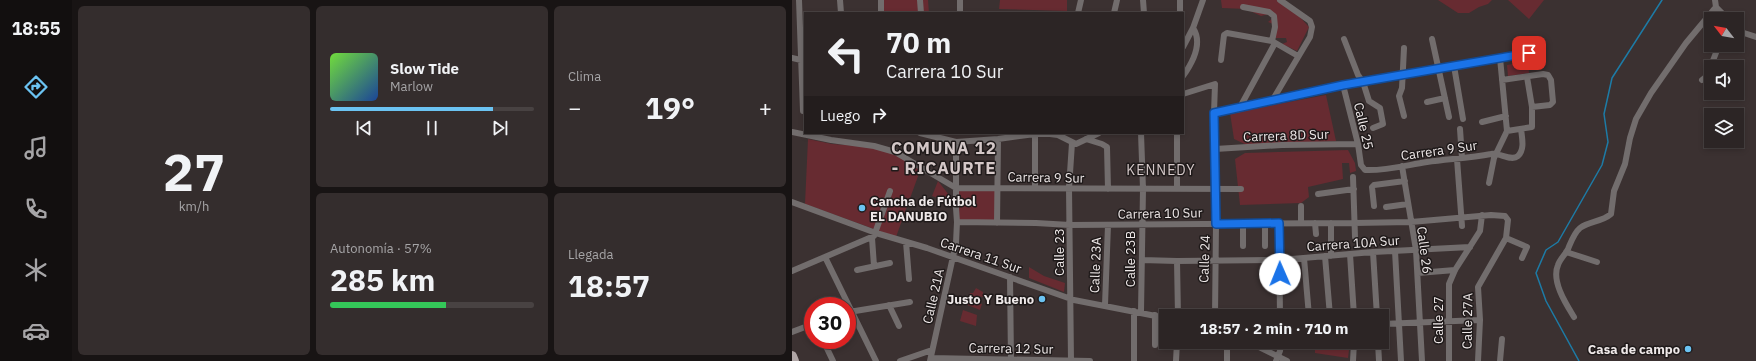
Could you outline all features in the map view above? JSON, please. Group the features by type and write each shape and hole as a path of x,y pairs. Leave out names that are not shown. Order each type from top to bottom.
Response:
{"main road":[{"path":"792,356 794,361"}],"street":[{"path":"799,0 803,61 803,111"},
{"path":"840,0 841,12"},
{"path":"881,0 881,12"},
{"path":"920,0 921,12"},
{"path":"960,0 960,12"},
{"path":"1078,12 1081,0"},
{"path":"1114,12 1118,0"},
{"path":"1144,0 1144,12"},
{"path":"1180,0 1180,12"},
{"path":"1184,45 1193,28 1203,0"},
{"path":"1272,102 1310,37 1312,27 1310,21 1280,0"},
{"path":"1574,317 1561,291 1556,271 1558,264 1576,232 1581,227 1602,220 1611,214 1614,191 1625,164 1630,138 1636,119 1651,93 1715,3 1722,12"},
{"path":"1239,109 1273,42 1275,27 1274,16 1269,12 1243,7"},
{"path":"1184,75 1190,66 1197,48 1197,34 1193,28"},
{"path":"1744,32 1750,36 1756,37"},
{"path":"1221,60 1225,33 1273,42 1298,56"},
{"name":"Calle 25","path":"1344,39 1358,76 1363,82 1369,101 1380,108 1381,111 1383,124 1373,128"},
{"path":"1432,39 1449,117"},
{"path":"1404,48 1402,89 1399,96 1404,116"},
{"path":"1214,113 1272,102 1343,85 1544,51"},
{"path":"1702,80 1707,76 1716,52"},
{"path":"792,58 803,61"},
{"path":"1489,183 1496,153 1507,131 1500,58"},
{"path":"1184,68 1190,66"},
{"path":"1454,66 1463,119"},
{"path":"1502,80 1546,74 1548,75 1551,80 1553,99 1552,104 1532,107"},
{"path":"1507,131 1532,127 1532,107 1527,77"},
{"name":"Calle 24","path":"1184,94 1215,84 1215,309"},
{"name":"Calle 25","path":"1343,85 1358,144 1361,165 1366,170"},
{"path":"1427,102 1445,98"},
{"path":"1482,122 1506,116"},
{"path":"1460,129 1462,226"},
{"name":"Carrera 9 Sur","path":"1366,170 1383,170 1496,153 1515,157 1518,156 1521,150 1523,141 1521,129"},
{"path":"792,132 831,140 874,146 895,152 956,188"},
{"path":"924,134 956,142 998,139 1035,134 1058,135 1076,144 1097,134"},
{"path":"1035,134 1035,187"},
{"name":"Calle 23B","path":"1141,134 1143,189 1141,224 1141,312"},
{"path":"1177,134 1177,188"},
{"path":"997,223 998,139"},
{"path":"1086,139 1102,144 1106,147 1108,189"},
{"name":"Calle 21A","path":"930,360 953,258 957,222 956,142"},
{"name":"Calle 23","path":"1071,360 1069,188 1072,143"},
{"name":"Carrera 8D Sur","path":"1215,149 1282,145 1358,144"},
{"name":"Calle 26","path":"1402,166 1416,250 1422,361"},
{"path":"1353,177 1355,237"},
{"path":"1374,206 1372,187 1374,185 1405,181"},
{"name":"Carrera 9 Sur","path":"956,188 1035,187 1108,189 1241,189"},
{"path":"1318,194 1354,188"},
{"path":"874,266 874,236 890,190"},
{"name":"Carrera 11 Sur","path":"792,202 874,236 906,242 1071,299 1159,316"},
{"path":"1386,207 1408,204"},
{"path":"1300,206 1301,222"},
{"name":"Carrera 10 Sur","path":"957,222 1070,225 1301,222 1354,223 1411,222 1482,215 1502,215 1507,217"},
{"name":"Calle 27","path":"1449,361 1449,284 1455,270 1480,231 1482,215"},
{"name":"Calle 27A","path":"1478,361 1480,320 1478,287 1506,238 1507,217"},
{"path":"1243,223 1243,246"},
{"path":"1265,223 1265,246"},
{"path":"1279,223 1280,309"},
{"path":"1315,223 1316,234"},
{"path":"1330,309 1328,256 1331,223"},
{"name":"Calle 23A","path":"1105,305 1108,225"},
{"path":"792,271 874,236"},
{"path":"1506,238 1527,247 1522,258"},
{"path":"906,242 909,279"},
{"name":"Carrera 10A Sur","path":"1142,260 1280,260 1373,252 1470,247"},
{"path":"1395,251 1401,361"},
{"path":"1373,252 1377,309"},
{"path":"1566,252 1597,262"},
{"path":"1350,254 1354,309"},
{"path":"825,258 842,297"},
{"path":"1304,258 1308,309"},
{"path":"1177,261 1178,309"},
{"path":"857,270 890,263"},
{"path":"1418,273 1455,270"},
{"path":"1010,277 1011,360"},
{"path":"856,311 910,302"},
{"path":"889,305 899,326"},
{"path":"1134,311 1134,361"},
{"path":"1155,315 1155,346"},
{"path":"1389,324 1448,320 1480,320"},
{"path":"856,325 876,361"},
{"path":"792,332 804,327"},
{"path":"1500,361 1502,339"},
{"path":"827,349 833,361"},
{"path":"1176,361 1177,349"},
{"path":"1227,361 1228,349"},
{"path":"1260,349 1277,359 1287,361"},
{"path":"1277,359 1279,349"},
{"path":"1353,361 1354,349"},
{"path":"1378,349 1379,361"},
{"path":"900,361 932,350"},
{"name":"Carrera 12 Sur","path":"930,360 1090,361"}],"shaded area":[{"path":"883,0 928,0 929,12 884,12"},
{"path":"1000,0 1067,0 1067,11 999,9"},
{"path":"1221,0 1284,0 1309,27 1297,51 1282,44 1287,42 1286,38 1275,38 1273,24 1268,22 1273,18 1269,14 1261,16 1246,9 1222,8"},
{"path":"1438,0 1492,0 1488,4 1469,13 1458,13"},
{"path":"1508,0 1544,0 1529,19"},
{"path":"1528,61 1529,73 1508,76 1507,65"},
{"path":"1326,95 1336,141 1249,146 1234,139 1230,113"},
{"path":"808,139 832,144 874,147 901,156 921,168 896,237 805,204"},
{"path":"1348,150 1355,163 1356,171 1350,173 1349,163 1342,163 1343,179 1308,187 1309,197 1301,203 1240,205 1235,159 1245,153"},
{"path":"938,181 953,200 953,204 932,196"},
{"path":"958,189 996,189 995,221 958,220"},
{"path":"1029,267 1044,276 1065,283 1064,292 1029,278"},
{"path":"976,288 983,292 983,297 977,296 974,301 982,304 980,310 965,304 970,293 973,293"},
{"path":"963,310 977,315 976,326 960,321"},
{"path":"1315,349 1349,349 1348,358 1315,353"}],"waterway":[{"path":"1579,361 1546,301 1536,273 1546,250 1558,242 1602,165 1608,142 1604,114 1612,78 1662,0"}],"place":[{"name":"Cancha de Fútbol EL DANUBIO","path":"862,208"},
{"name":"Justo Y Bueno","path":"1042,299"},
{"name":"Casa de campo","path":"1688,349"}],"district":[{"name":"COMUNA 12 - RICAURTE","path":"944,158"},
{"name":"KENNEDY","path":"1161,170"}],"route":[{"path":"1280,274 1279,223 1216,224 1214,113 1239,109 1343,85 1529,53"}]}
